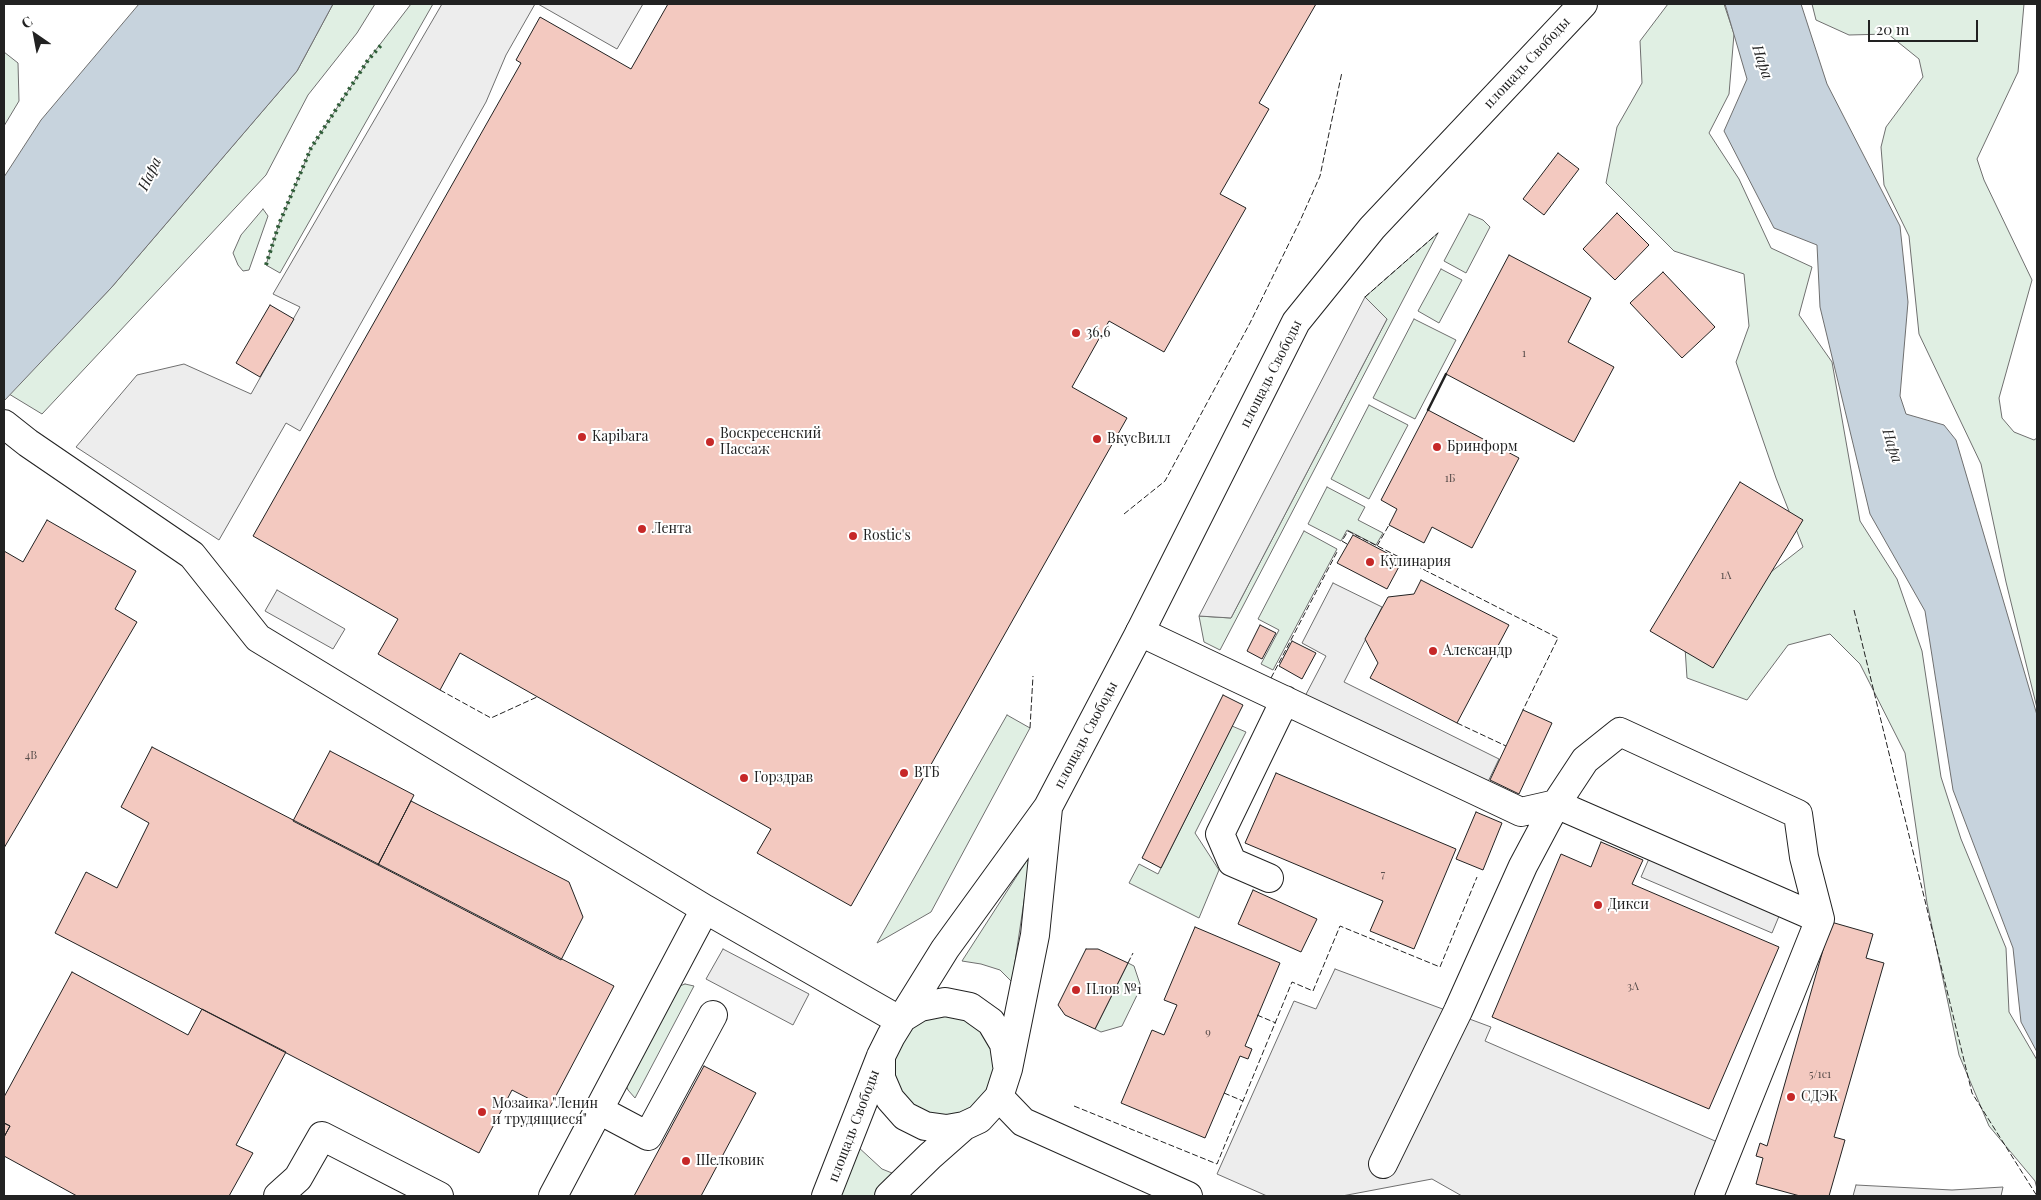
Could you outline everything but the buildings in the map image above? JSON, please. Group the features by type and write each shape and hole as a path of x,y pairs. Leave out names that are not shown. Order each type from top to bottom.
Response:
{"main road":[{"name":"площадь Свободы","path":"826,1196 881,1056 899,1020 945,949 1048,807 1140,632 1296,322 1372,228 1583,4"},
{"path":"4,424 28,443 192,556 258,638 705,909 899,1020"},
{"path":"1140,632 1522,812 1556,804 1820,919"},
{"path":"1269,878 1232,862 1220,834 1285,700"},
{"path":"1383,1164 1458,1011 1523,866 1556,804 1585,760 1620,732 1798,814 1804,857 1820,919 1709,1196"},
{"name":"площадь Свободы","path":"889,1196 930,1156 964,1126 979,1118 999,1097 1008,1070 1035,936 1048,807"},
{"path":"553,1196 705,909"},
{"name":"площадь Свободы","path":"899,1020 920,1006 945,1002 970,1007 991,1022 1004,1044 1008,1070"},
{"path":"599,1110 648,1136 713,1015"},
{"name":"площадь Свободы","path":"881,1056 881,1078 890,1099 905,1116 925,1126 947,1129 964,1126"},
{"path":"999,1097 1023,1122 1188,1196"},
{"path":"278,1196 298,1178 322,1136 439,1196"}],"green space":[{"path":"333,4 375,4 357,33 308,95 266,175 42,414 9,394 111,288 297,71"},
{"path":"411,4 433,4 280,273 266,265 279,224 311,148 368,60"},
{"path":"1668,4 1724,4 1734,34 1729,94 1709,133 1739,179 1771,248 1812,267 1799,315 1832,362 1860,521 1897,579 1922,651 1941,777 1961,839 2006,948 2009,1012 2037,1060 2037,1189 2035,1181 1989,1126 1959,1055 1927,903 1905,753 1860,664 1830,634 1788,645 1747,700 1687,678 1684,632 1740,596 1803,547 1776,478 1736,362 1749,326 1744,274 1674,251 1606,183 1617,127 1642,83 1640,41"},
{"path":"1812,4 2024,4 2018,72 1977,159 1984,180 2032,280 1999,398 2002,418 2014,432 2034,440 2037,438 2037,708 2006,582 1981,464 1919,334 1909,236 1884,185 1881,147 1886,127 1923,77 1919,59 1888,34 1849,35 1816,20"},
{"path":"4,52 18,63 19,101 4,126"},
{"path":"263,209 268,216 249,270 243,271 233,253 241,235"},
{"path":"1469,214 1483,220 1490,227 1466,273 1444,261"},
{"path":"1438,233 1220,650 1204,642 1199,616 1231,618 1387,319 1365,297"},
{"path":"1441,269 1462,280 1439,323 1418,311"},
{"path":"1414,319 1456,340 1415,419 1373,398"},
{"path":"1369,405 1408,425 1369,499 1331,479"},
{"path":"1327,487 1365,507 1358,520 1383,533 1376,545 1347,530 1341,541 1308,524"},
{"path":"1304,531 1337,549 1273,670 1261,664 1279,630 1258,619"},
{"path":"1007,715 1030,728 931,912 877,943"},
{"path":"1232,726 1246,732 1195,833 1219,870 1199,918 1129,883 1139,864 1158,874"},
{"path":"1031,854 1012,982 1000,970 962,961"},
{"path":"1128,963 1134,966 1141,987 1122,1026 1101,1032 1095,1029"},
{"path":"685,984 694,986 635,1098 625,1083 677,987"},
{"path":"944,1015 963,1019 980,1030 991,1047 995,1066 991,1085 980,1102 963,1113 944,1117 925,1113 908,1102 897,1085 893,1066 897,1047 908,1030 925,1019"},
{"path":"857,1146 882,1169 897,1175 876,1196 838,1196"}],"shaded area":[{"path":"442,4 535,4 506,55 486,102 300,431 286,423 219,540 76,447 137,375 184,364 251,394 300,307 273,294"},
{"path":"538,4 643,4 617,49"},
{"path":"1365,297 1387,319 1231,618 1199,616"},
{"path":"1333,583 1382,607 1344,682 1499,759 1484,790 1303,700 1326,656 1302,643"},
{"path":"277,590 345,629 333,649 265,611"},
{"path":"1651,854 1782,909 1772,933 1641,877"},
{"path":"723,949 809,994 793,1025 706,979"},
{"path":"1335,969 1491,1027 1485,1041 1722,1144 1694,1196 1462,1196 1432,1179 1342,1196 1267,1196 1217,1174 1294,1001 1316,1009"},
{"path":"1856,1185 1952,1190 2003,1187 2001,1196 1853,1196"}],"water":[{"name":"Нара","path":"139,4 333,4 297,71 111,288 4,401 4,177 41,120"},
{"name":"Нара","path":"1725,4 1801,4 1827,84 1900,226 1908,302 1900,396 1906,414 1944,425 1956,440 2037,715 2037,1052 2021,1022 2013,948 1953,790 1925,611 1870,514 1820,307 1817,245 1774,228 1724,131 1747,79"}],"hedge":[{"path":"266,265 279,224 311,148 368,60 382,44"}],"fence":[{"path":"1124,514 1165,481 1250,323 1320,176 1342,72"},
{"path":"1365,297 1438,233"},
{"path":"1377,546 1389,525"},
{"path":"1347,544 1342,541 1348,531 1558,638 1523,710"},
{"path":"1271,678 1337,552"},
{"path":"1854,610 1972,1093 2037,1196"},
{"path":"1030,728 1033,676"},
{"path":"440,690 491,718 537,697"},
{"path":"1457,723 1506,746"},
{"path":"1074,1106 1217,1164 1292,982 1313,991 1340,926 1440,967 1477,877"},
{"path":"1128,963 1133,953"},
{"path":"1257,1015 1276,1023"},
{"path":"1224,1093 1243,1101"}],"wall":[{"path":"1428,410 1446,374"}],"place":[{"name":"36,6","path":"1076,333"},
{"name":"Kapibara","path":"582,437"},
{"name":"ВкусВилл","path":"1097,439"},
{"name":"Воскресенский Пассаж","path":"710,442"},
{"name":"Бринформ","path":"1437,447"},
{"name":"Лента","path":"642,529"},
{"name":"Rostic's","path":"853,536"},
{"name":"Кулинария","path":"1370,562"},
{"name":"Александр","path":"1433,651"},
{"name":"ВТБ","path":"904,773"},
{"name":"Горздрав","path":"744,778"},
{"name":"Дикси","path":"1598,905"},
{"name":"Плов №1","path":"1076,990"},
{"name":"СДЭК","path":"1791,1097"},
{"name":"Мозаика \"Ленин и трудящиеся\"","path":"482,1112"},
{"name":"Шелковик","path":"686,1161"}]}
